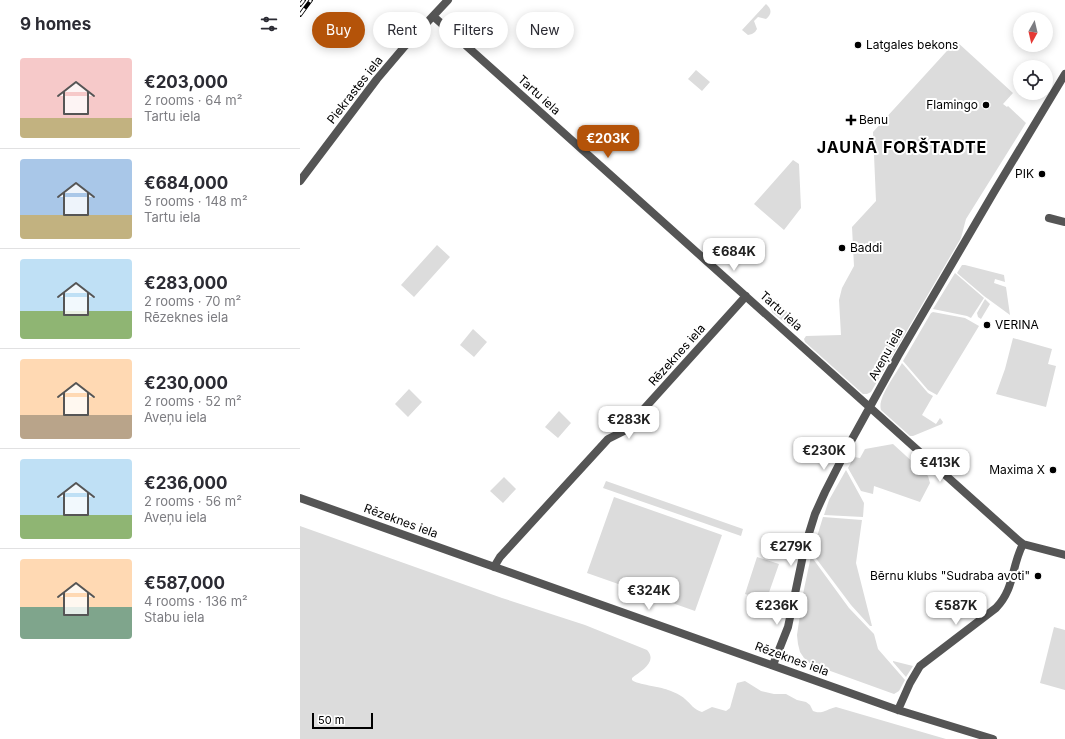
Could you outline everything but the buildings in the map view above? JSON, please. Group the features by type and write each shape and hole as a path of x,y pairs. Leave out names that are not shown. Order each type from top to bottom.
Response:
{"street":[{"name":"Piekrastes iela","path":"300,181 377,79 448,0"},
{"name":"Tartu iela","path":"433,16 1023,544"},
{"name":"Aveņu iela","path":"773,665 788,627 805,546 824,492 869,407 979,217 1065,74"},
{"path":"1049,218 1065,222"},
{"name":"Rēzeknes iela","path":"494,567 500,557 603,444 608,439 624,431 746,296"},
{"name":"Rēzeknes iela","path":"300,498 898,710 993,739"},
{"path":"898,710 910,683 920,666 1002,602 1010,588 1018,554 1023,544 1065,555"}],"shaded area":[{"path":"766,4 770,10 769,15 766,19 758,17 754,21 757,29 752,34 748,35 742,30"},
{"path":"956,41 1013,93 1003,104 1007,107 1008,106 1026,123 966,219 961,238 871,392 863,394 805,342 804,339 806,336 841,335 839,300 842,288 854,266 852,227 876,201 873,132"},
{"path":"696,70 710,82 702,91 688,79"},
{"path":"793,160 799,164 801,208 784,230 754,204"},
{"path":"437,245 450,257 414,297 401,285"},
{"path":"962,265 1004,275 1005,282 995,279 994,283 1006,287 1010,315 984,296 957,273"},
{"path":"955,273 984,298 971,318 933,309"},
{"path":"985,299 990,304 981,319 978,317 977,313"},
{"path":"777,300 787,312 786,322 791,328 772,312 771,307"},
{"path":"933,312 965,318 979,326 937,395 928,390 903,361"},
{"path":"473,329 487,342 474,357 460,345"},
{"path":"1013,338 1052,349 1048,364 1056,366 1046,407 996,394 1005,369"},
{"path":"902,363 928,393 933,396 922,415 936,424 940,418 943,422 942,424 913,436 910,436 881,410 884,393"},
{"path":"409,389 422,402 408,417 395,404"},
{"path":"559,411 571,423 558,438 545,427"},
{"path":"893,444 928,476 930,483 920,502 874,486 873,494 861,491 848,468 854,457 860,458 865,449"},
{"path":"846,470 864,503 863,517 824,515 829,500"},
{"path":"504,477 516,489 503,503 490,491"},
{"path":"606,481 743,529 741,536 603,488"},
{"path":"614,497 722,535 695,611 587,573"},
{"path":"823,517 862,520 856,563 872,626 870,626 851,605 812,553"},
{"path":"300,526 502,598 585,625 647,650 651,658 647,666 632,678 632,680 675,693 702,712 712,707 726,711 730,708 737,683 745,681 761,691 774,694 786,694 797,700 806,702 810,705 813,711 816,712 822,712 836,707 946,739 300,739"},
{"path":"811,556 849,608 874,634 878,649 905,680 899,691 894,694 811,664 800,652 797,635 803,594"},
{"path":"757,557 779,564 766,601 745,594"},
{"path":"1054,627 1065,630 1065,690 1040,683"},
{"path":"893,662 913,666 906,677"}],"railway":[{"path":"300,5 304,0"},
{"path":"300,15 311,0"}],"place":[{"name":"Latgales bekons","path":"858,45"},
{"name":"Flamingo","path":"986,105"},
{"name":"Benu","path":"851,120"},
{"name":"PIK","path":"1042,174"},
{"name":"Baddi","path":"842,248"},
{"name":"VERINA","path":"987,325"},
{"name":"Maxima X","path":"1053,470"},
{"name":"Bērnu klubs \"Sudraba avoti\"","path":"1038,576"}],"district":[{"name":"JAUNĀ FORŠTADTE","path":"902,147"}]}
